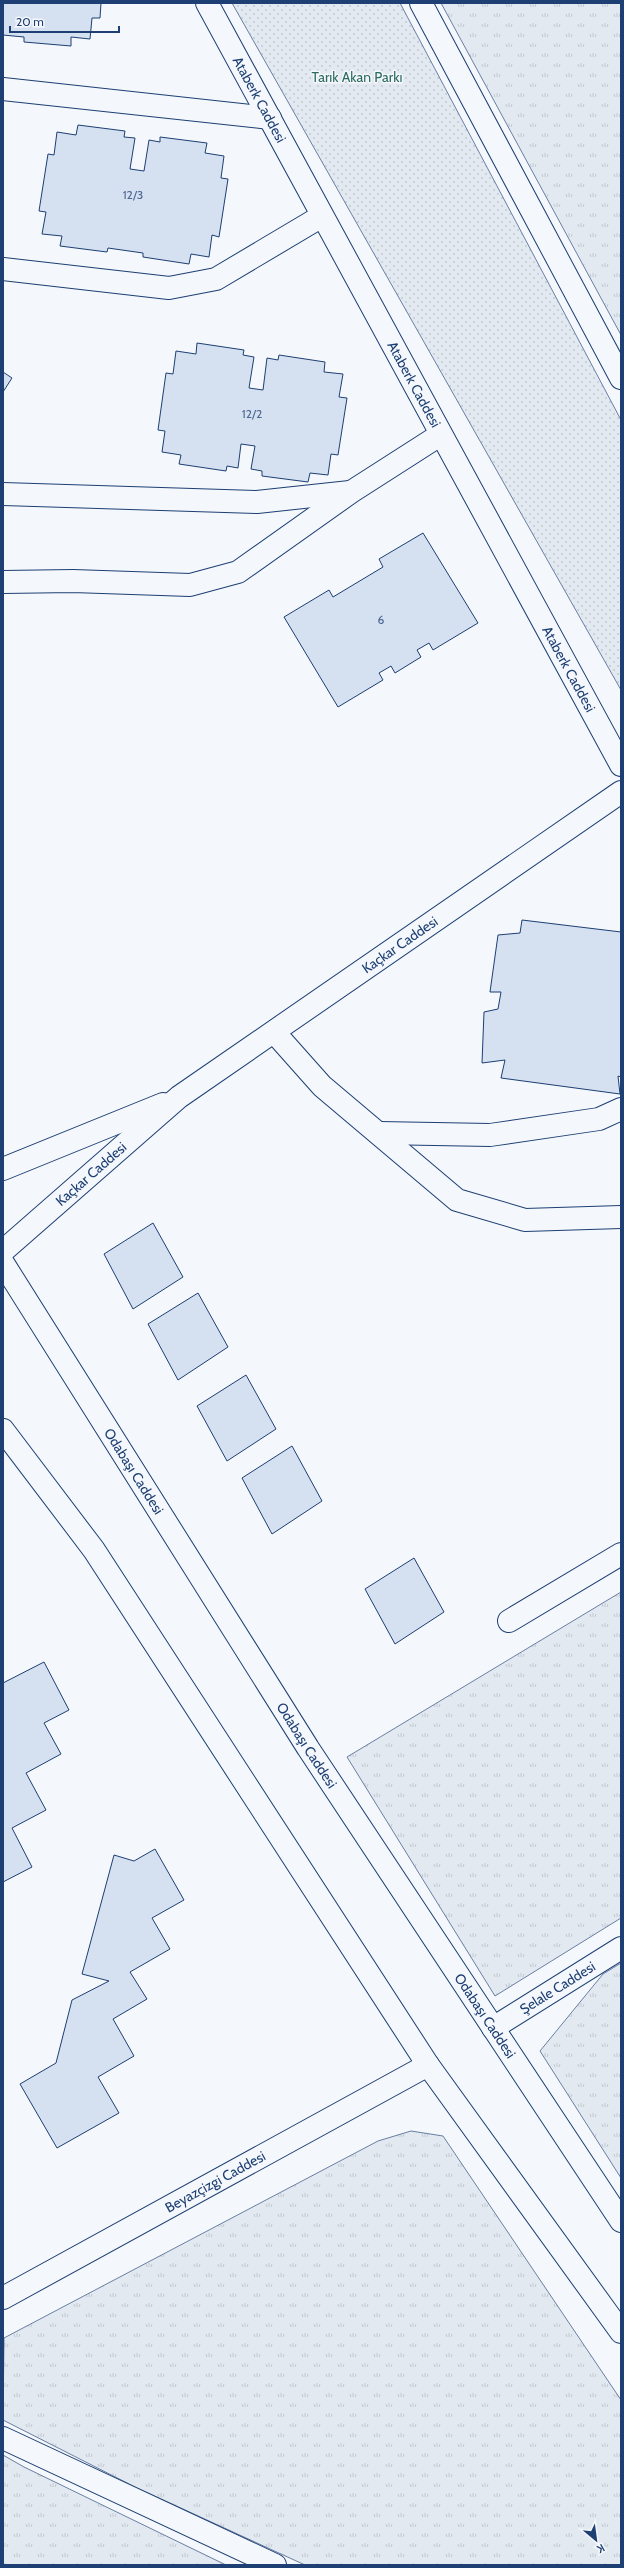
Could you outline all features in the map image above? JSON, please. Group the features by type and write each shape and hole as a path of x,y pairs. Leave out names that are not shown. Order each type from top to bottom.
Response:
{"street":[{"name":"Ataberk Caddesi","path":"207,3 440,435 621,765"},
{"path":"421,3 621,378"},
{"path":"3,89 270,118"},
{"path":"3,269 169,288 216,279 322,216"},
{"path":"3,582 73,581 190,585 238,572 351,492 440,435"},
{"path":"3,494 256,502 351,492"},
{"name":"Kaçkar Caddesi","path":"3,1251 179,1097 621,792"},
{"path":"274,1032 322,1086 457,1200 525,1220 621,1217"},
{"name":"Kaçkar Caddesi","path":"3,1169 179,1097"},
{"path":"379,1133 490,1135 599,1119 621,1109"},
{"name":"Odabaşı Caddesi","path":"3,1263 308,1748 621,2221"},
{"path":"3,1430 94,1550 428,2065 621,2332"},
{"path":"509,1620 621,1554"},
{"name":"Şelale Caddesi","path":"493,2028 621,1948"},
{"name":"Beyazçizgi Caddesi","path":"3,2298 428,2065"},
{"path":"3,2438 275,2565"}],"green space":[{"name":"Tarık Akan Parkı","path":"232,3 400,3 621,420 621,690"},
{"path":"441,3 621,3 621,335"},
{"path":"621,1592 621,1918 495,1996 347,1757"},
{"path":"621,1963 621,2178 540,2051 603,1974"},
{"path":"411,2131 443,2136 621,2400 621,2565 305,2565 135,2487 3,2420 4,2338 378,2141"},
{"path":"3,2455 24,2467 226,2565 3,2565"}],"building":[{"path":"3,3 101,3 100,18 92,18 90,39 71,37 71,46 24,42 24,37 3,35"},
{"path":"78,125 125,131 124,137 135,138 130,169 144,171 149,140 160,142 160,137 207,143 205,153 224,156 221,178 228,179 219,237 212,235 209,257 191,254 189,264 143,257 143,253 108,248 107,252 60,246 62,236 42,234 46,212 39,211 48,154 54,155 57,132 76,135"},
{"path":"197,343 244,350 243,355 254,357 249,388 263,390 267,358 278,360 279,355 325,362 324,372 343,374 339,397 347,398 338,455 331,454 328,475 310,473 308,482 262,476 262,471 251,469 255,446 241,444 238,468 227,466 226,471 179,464 181,455 162,452 165,431 158,430 166,373 173,374 176,351 196,354"},
{"path":"3,372 12,378 3,392"},
{"path":"423,533 478,623 433,650 429,643 417,650 421,657 395,673 391,666 379,673 383,680 338,707 284,617 329,590 333,597 383,567 379,559"},
{"path":"522,920 621,932 621,1077 618,1076 620,1094 501,1078 505,1060 482,1063 484,1012 498,1009 501,992 490,992 498,935 520,933"},
{"path":"153,1223 183,1277 133,1309 104,1254"},
{"path":"198,1293 228,1347 178,1380 148,1324"},
{"path":"246,1375 276,1429 227,1461 197,1406"},
{"path":"292,1446 322,1501 272,1534 242,1478"},
{"path":"414,1558 444,1612 395,1644 365,1589"},
{"path":"44,1662 69,1710 44,1723 61,1754 26,1773 46,1810 12,1828 32,1867 3,1882 3,1683"},
{"path":"155,1849 184,1900 152,1918 170,1949 130,1972 147,1999 113,2019 134,2056 98,2077 119,2113 57,2148 20,2084 56,2063 72,2000 109,1981 82,1974 114,1855 134,1861"}]}
